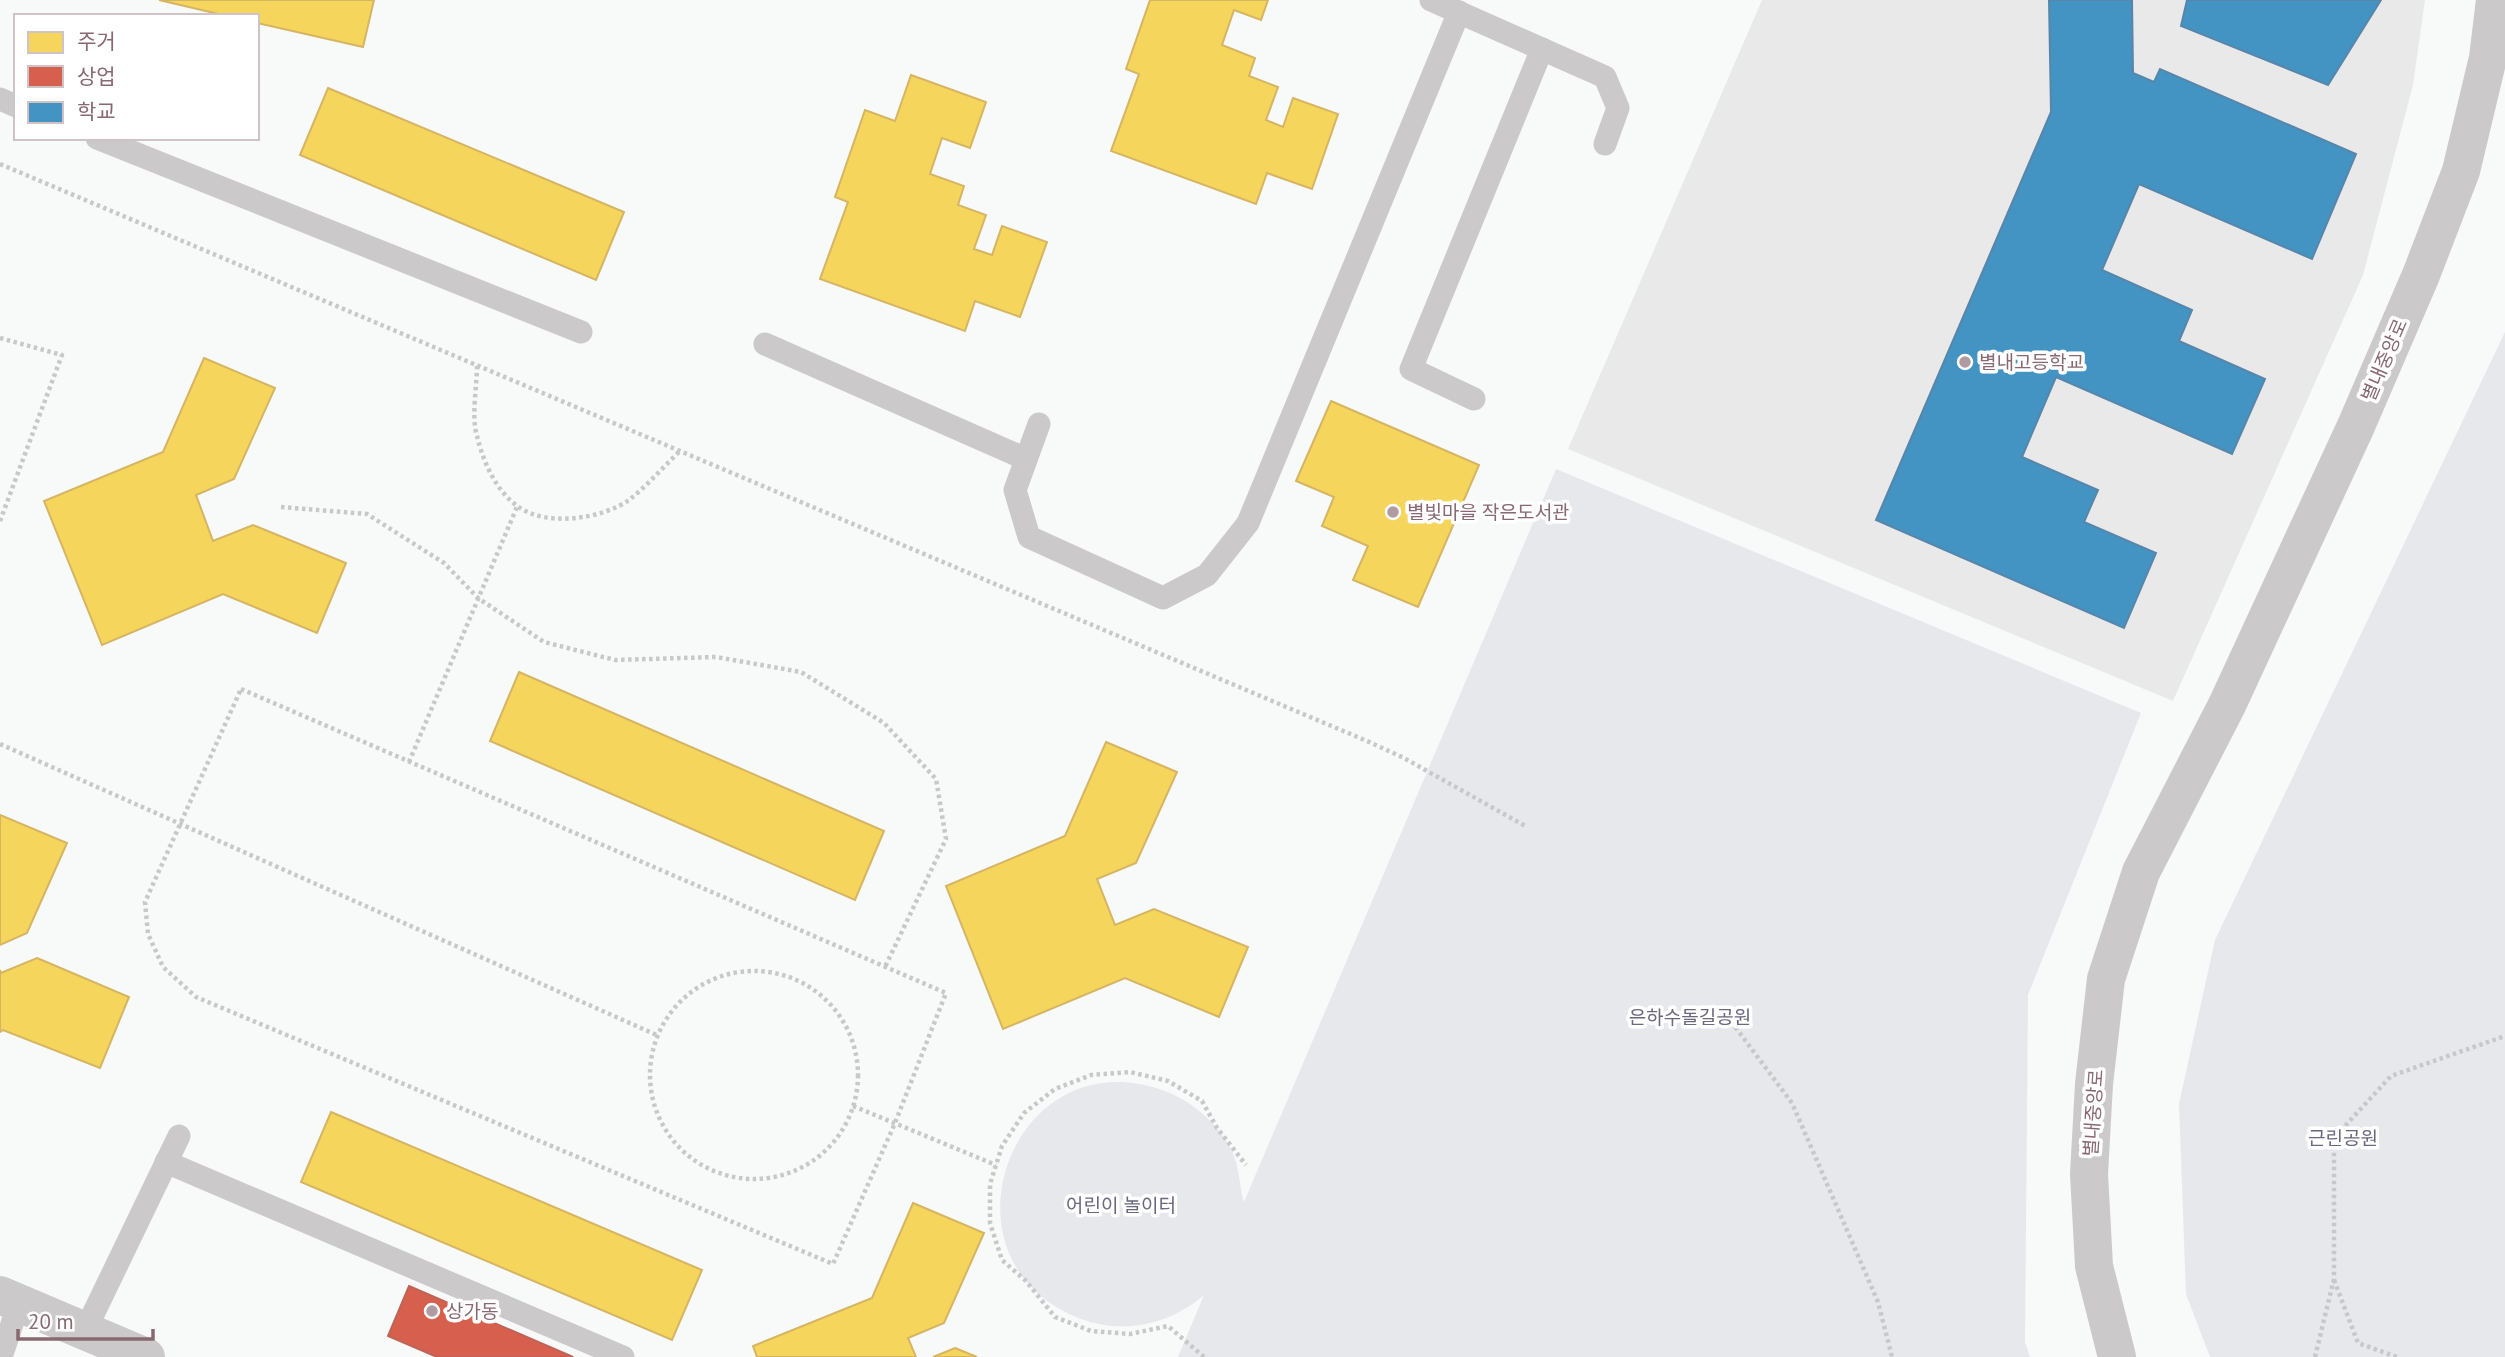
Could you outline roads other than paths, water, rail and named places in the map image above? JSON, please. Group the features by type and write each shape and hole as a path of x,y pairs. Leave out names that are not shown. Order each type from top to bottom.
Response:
{"street":[{"name":"별내중앙로","path":"2117,1357 2094,1266 2090,1161 2094,1084 2106,979 2141,872 2227,705 2356,426 2421,275 2456,184 2488,58 2495,0"},
{"path":"9,1299 146,1357"}],"lane":[{"path":"1431,0 1605,77 1618,108 1605,144"},
{"path":"1038,424 1015,489 1029,537 1163,598 1207,575 1248,523 1459,12"},
{"path":"1474,399 1411,369 1542,49"},
{"path":"102,140 581,332"},
{"path":"765,344 1026,459"},
{"path":"85,1331 178,1136"},
{"path":"166,1162 624,1357"},
{"path":"1,1357 9,1299"}],"place":[{"name":"별내고등학교","path":"1965,362"},
{"name":"별빛마을 작은도서관","path":"1393,512"},
{"name":"상가동","path":"432,1311"}],"park label":[{"name":"은하수돌길공원","path":"1690,1017"},
{"name":"근린공원","path":"2343,1138"},
{"name":"어린이 놀이터","path":"1121,1205"}]}
